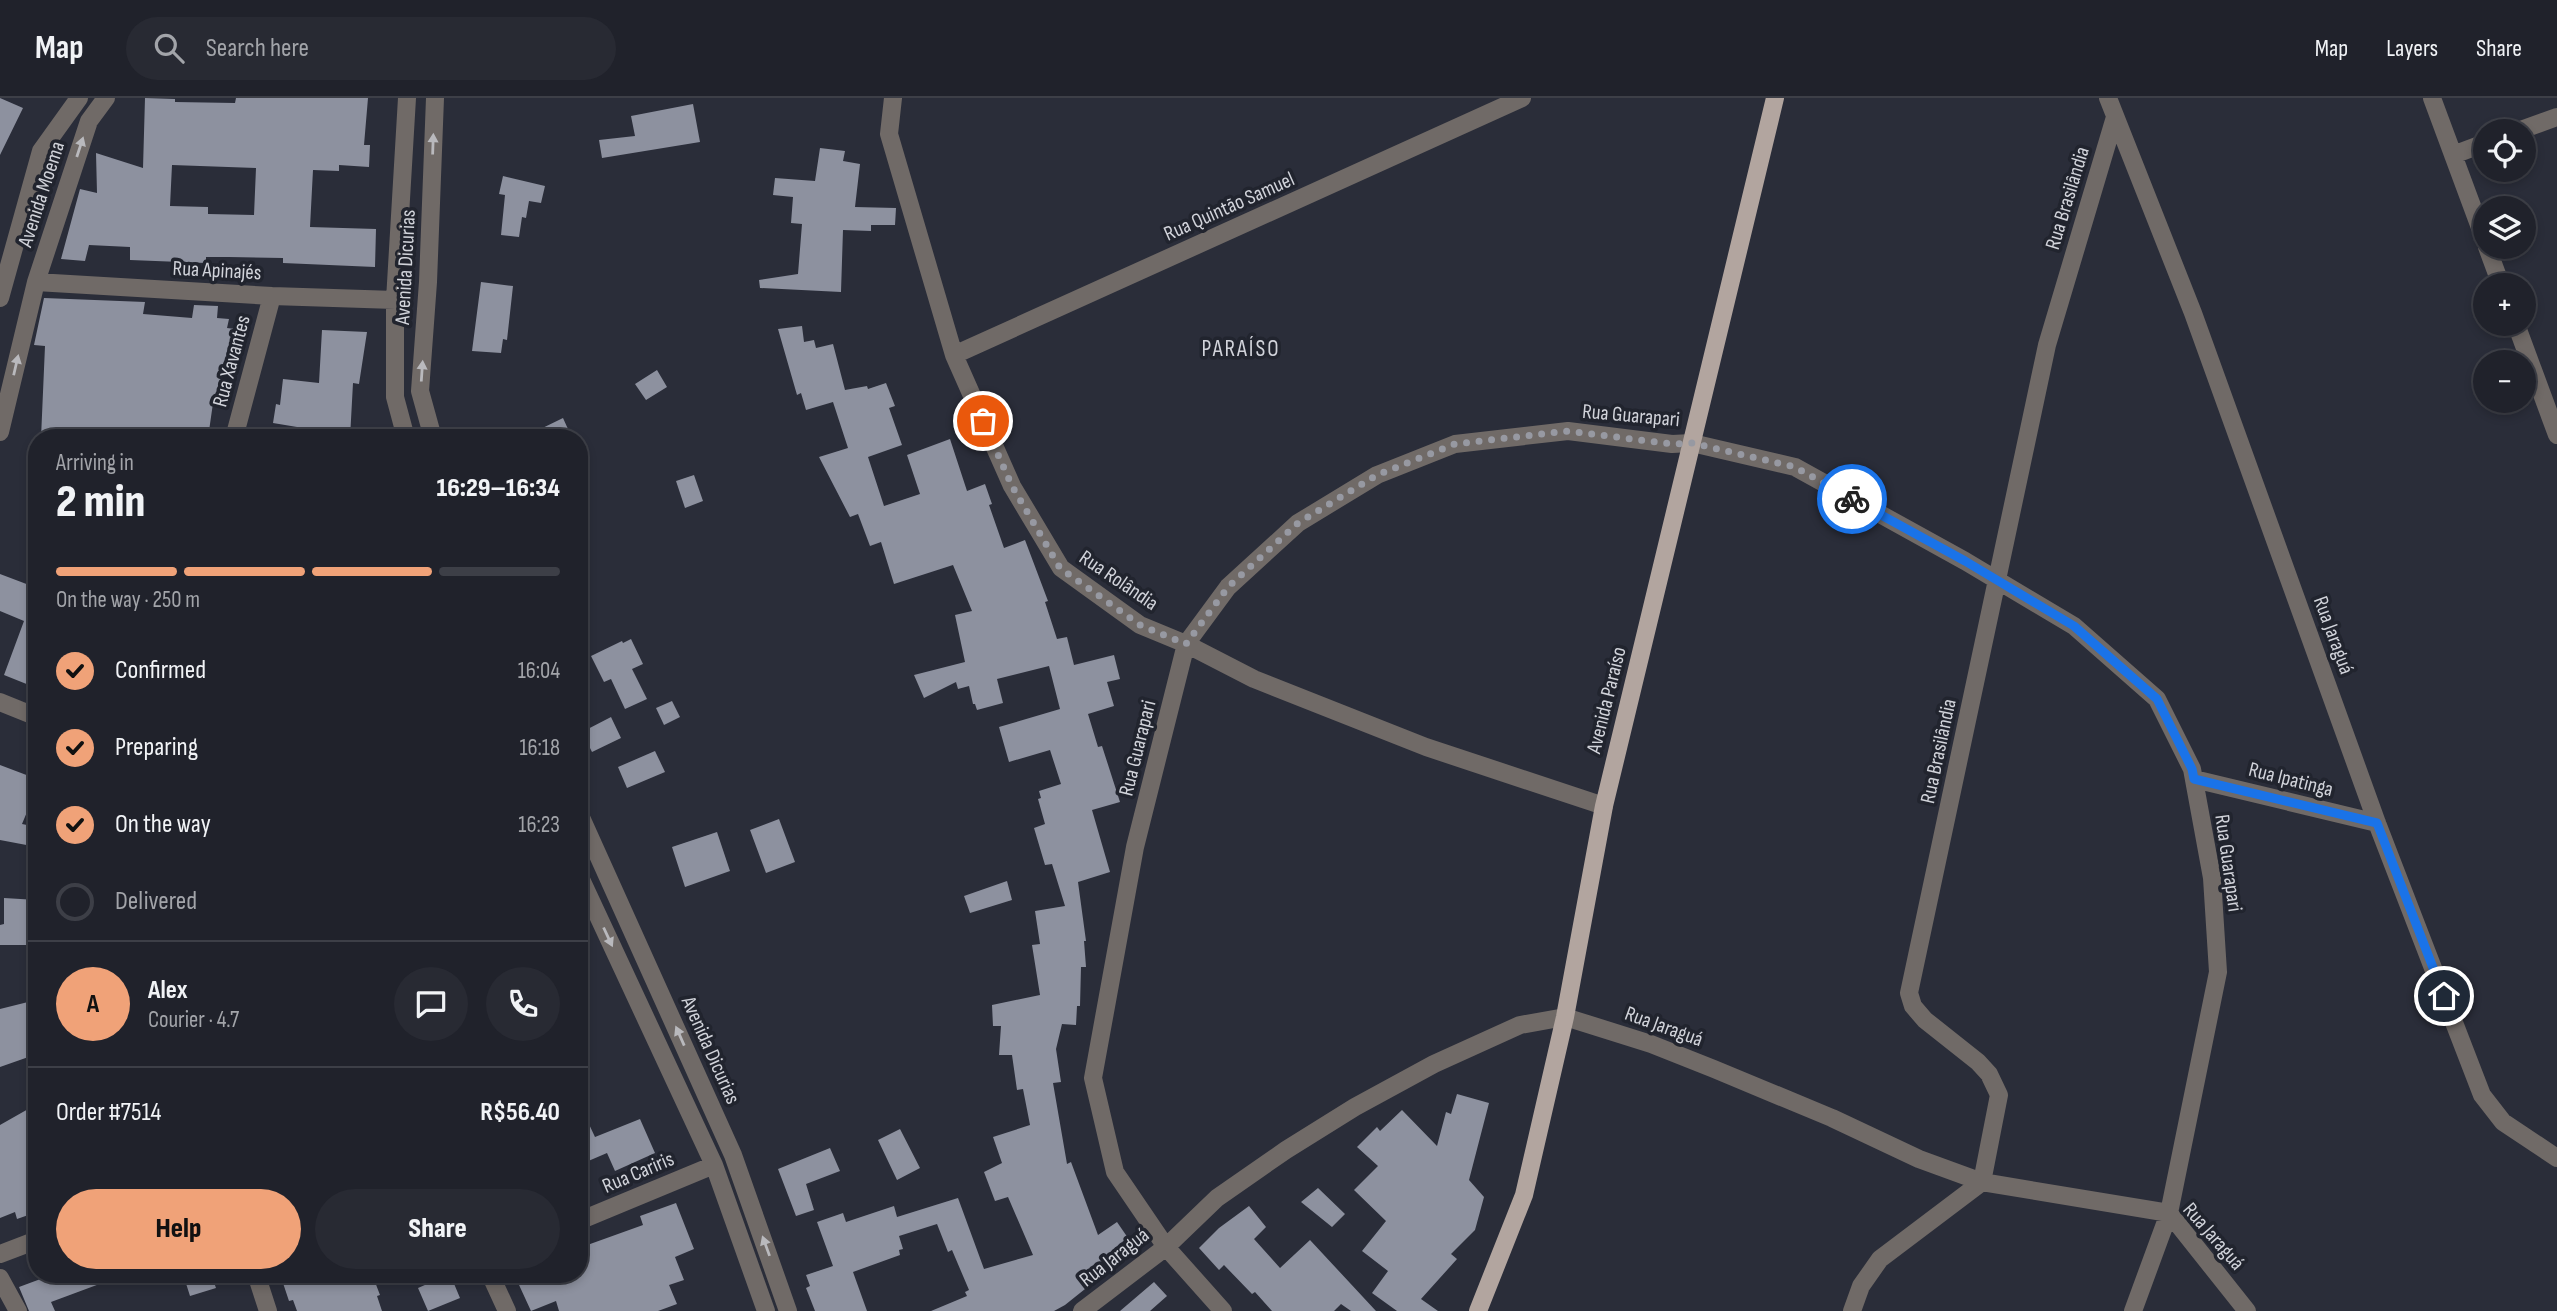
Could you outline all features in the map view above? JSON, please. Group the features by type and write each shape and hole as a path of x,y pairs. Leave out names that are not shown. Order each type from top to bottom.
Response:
{"main road":[{"name":"Avenida Paraíso","path":"1478,1311 1524,1195 1565,1017 1604,806 1775,98"}],"street":[{"name":"Avenida Moema","path":"0,298 41,151 79,98"},
{"name":"Avenida Moema","path":"0,432 36,282 89,121 106,98"},
{"name":"Avenida Dicurias","path":"404,429 395,397 396,300 407,98"},
{"name":"Avenida Dicurias","path":"431,429 420,391 428,282 435,98"},
{"name":"Rua Rolândia","path":"893,98 889,134 954,355 1012,486 1060,568 1140,625 1186,644 1254,678 1426,747 1604,806"},
{"name":"Rua Quintão Samuel","path":"954,355 1522,98"},
{"name":"Rua Jaraguá","path":"2108,98 2193,313 2377,823 2482,1095 2503,1122 2557,1158"},
{"path":"2432,98 2473,209"},
{"name":"Rua Brasilândia","path":"1982,1182 1999,1095 1989,1074 1925,1020 1913,1006 1909,993 2048,345 2115,117"},
{"path":"2536,125 2557,117"},
{"path":"2453,155 2473,148"},
{"name":"Rua Apinajés","path":"36,282 272,296 396,300"},
{"name":"Rua Xavantes","path":"236,429 272,296"},
{"path":"2521,336 2554,416 2557,435"},
{"name":"Rua Guarapari","path":"1223,1311 1166,1247 1115,1172 1093,1078 1135,847 1186,644 1228,587 1298,523 1377,475 1455,444 1568,431 1672,444 1692,443 1795,467 2074,626 2157,699 2192,769 2212,878 2218,972 2169,1213 2133,1311"},
{"path":"0,702 28,713"},
{"name":"Rua Ipatinga","path":"2194,779 2377,823"},
{"name":"Avenida Dicurias","path":"588,833 733,1155 788,1311"},
{"path":"588,894 714,1165 766,1311"},
{"name":"Rua Jaraguá","path":"1082,1311 1166,1247 1217,1198 1355,1107 1434,1064 1520,1026 1565,1017 1651,1044 1832,1118 1919,1159 1982,1182 2169,1213 2247,1311"},
{"name":"Rua Cariris","path":"588,1217 714,1165"},
{"path":"1852,1311 1861,1286 1880,1259 1982,1182"},
{"path":"0,1254 28,1243"},
{"path":"0,1278 18,1311"},
{"path":"259,1283 268,1311"},
{"path":"495,1283 507,1311"}],"building":[{"path":"0,98 23,108 0,155"},
{"path":"145,98 175,99 175,102 235,103 236,98 368,98 364,145 370,145 369,167 339,165 339,171 313,170 310,227 376,229 375,267 283,263 283,258 206,257 206,263 130,260 130,247 89,245 85,261 61,259 80,189 97,193 96,153 143,168","holes":["172,165 256,168 254,215 208,214 208,207 170,206"]},
{"path":"693,104 700,142 602,158 599,140 635,136 631,116"},
{"path":"820,148 845,151 843,161 860,164 855,207 896,208 895,225 871,225 871,231 843,230 841,292 760,288 759,280 798,274 802,224 791,223 793,197 773,195 775,178 815,181"},
{"path":"503,176 545,186 541,203 529,201 526,218 522,217 519,237 501,235 505,195 499,194"},
{"path":"481,282 513,286 507,340 503,339 501,353 472,351"},
{"path":"44,298 145,302 143,314 192,318 194,305 218,306 217,318 229,319 227,328 243,330 235,377 222,375 218,396 214,396 209,429 41,429 45,346 34,345"},
{"path":"802,326 804,342 814,340 816,348 833,344 845,390 867,386 868,389 886,383 895,406 889,408 902,445 868,457 884,506 920,494 907,455 950,439 967,491 985,484 992,504 989,505 1004,548 1025,540 1048,601 1045,602 1057,639 1067,637 1074,665 1114,655 1120,679 1107,682 1114,706 1088,714 1098,747 1102,746 1120,802 1092,810 1110,872 1078,882 1086,941 1086,967 1081,967 1080,1006 1077,1006 1076,1025 1062,1024 1056,1049 1061,1082 1053,1083 1067,1164 1071,1162 1098,1235 1117,1222 1128,1238 1119,1244 1122,1249 1093,1268 1100,1277 1054,1311 931,1311 967,1296 965,1292 969,1290 952,1250 948,1252 937,1224 899,1236 903,1249 899,1250 900,1255 853,1272 867,1311 815,1311 806,1288 810,1286 806,1275 833,1266 817,1222 843,1213 846,1222 894,1206 897,1217 958,1198 984,1269 1033,1255 1008,1197 995,1201 984,1172 1002,1163 993,1137 1030,1125 1023,1089 1017,1090 1012,1055 999,1055 1001,1026 993,1026 992,1005 1040,995 1032,945 1040,944 1035,911 1065,906 1052,864 1045,865 1034,828 1045,824 1038,799 1041,798 1039,791 1061,784 1050,750 1009,762 999,727 1060,709 1049,666 997,679 1003,703 977,710 969,686 958,689 956,682 924,698 914,675 965,662 955,615 972,611 953,565 894,584 881,542 870,546 858,514 850,517 819,457 848,448 833,402 806,410 801,393 797,395 778,329"},
{"path":"322,330 367,332 359,384 353,383 350,429 297,429 273,423 276,404 280,405 283,379 319,383"},
{"path":"657,370 667,387 646,400 635,384"},
{"path":"563,418 568,429 540,429"},
{"path":"694,475 703,501 685,508 676,481"},
{"path":"0,574 28,585 28,685 4,675 24,621 0,611"},
{"path":"631,639 643,664 632,669 647,699 625,709 611,679 604,682 591,656"},
{"path":"672,701 680,717 664,725 656,708"},
{"path":"611,717 621,738 592,752 588,744 588,729"},
{"path":"655,751 665,772 627,788 618,767"},
{"path":"0,765 28,776 28,810 22,824 28,825 28,845 0,840"},
{"path":"779,819 795,862 766,873 750,830"},
{"path":"717,832 730,871 685,887 672,847"},
{"path":"1007,881 1012,900 970,913 964,896"},
{"path":"4,898 28,899 28,945 0,945 0,925 4,924"},
{"path":"28,1002 28,1057 0,1067 0,1009"},
{"path":"1457,1094 1489,1103 1469,1180 1484,1197 1475,1230 1451,1254 1457,1259 1421,1299 1438,1311 1397,1311 1372,1293 1388,1271 1362,1251 1386,1221 1354,1190 1378,1166 1357,1147 1377,1127 1380,1131 1402,1110 1437,1146 1446,1112 1451,1114"},
{"path":"28,1109 28,1215 17,1219 15,1212 0,1218 0,1125"},
{"path":"640,1119 655,1153 615,1171 607,1153 588,1161 588,1122 595,1137"},
{"path":"900,1129 920,1168 897,1180 878,1140"},
{"path":"830,1148 840,1171 806,1184 814,1210 796,1216 778,1169"},
{"path":"1318,1188 1345,1214 1332,1227 1301,1202"},
{"path":"676,1203 694,1249 675,1257 684,1280 669,1285 677,1304 658,1311 559,1311 556,1301 531,1311 518,1283 588,1283 588,1245 643,1225 640,1216"},
{"path":"1249,1206 1266,1227 1254,1239 1280,1268 1310,1240 1376,1311 1351,1311 1341,1304 1334,1311 1272,1311 1224,1265 1219,1270 1199,1248 1219,1228"},
{"path":"1154,1282 1167,1296 1150,1311 1120,1311"},
{"path":"30,1283 102,1283 51,1302 55,1311 29,1311 19,1287"},
{"path":"186,1283 214,1283 216,1288 190,1296"},
{"path":"283,1283 375,1283 382,1311 297,1311 293,1300 289,1301"},
{"path":"429,1283 454,1283 460,1298 428,1311 418,1288"}],"way so far":[{"path":"983,421 1012,486 1060,568 1140,625 1186,644 1228,587 1298,523 1377,475 1455,444 1568,431 1672,444 1692,443 1795,467 1852,499"}],"district":[{"name":"PARAÍSO","path":"1241,348"}],"route":[{"path":"1852,499 1965,561 2074,626 2157,699 2192,769 2194,779 2377,823 2444,996"}]}
